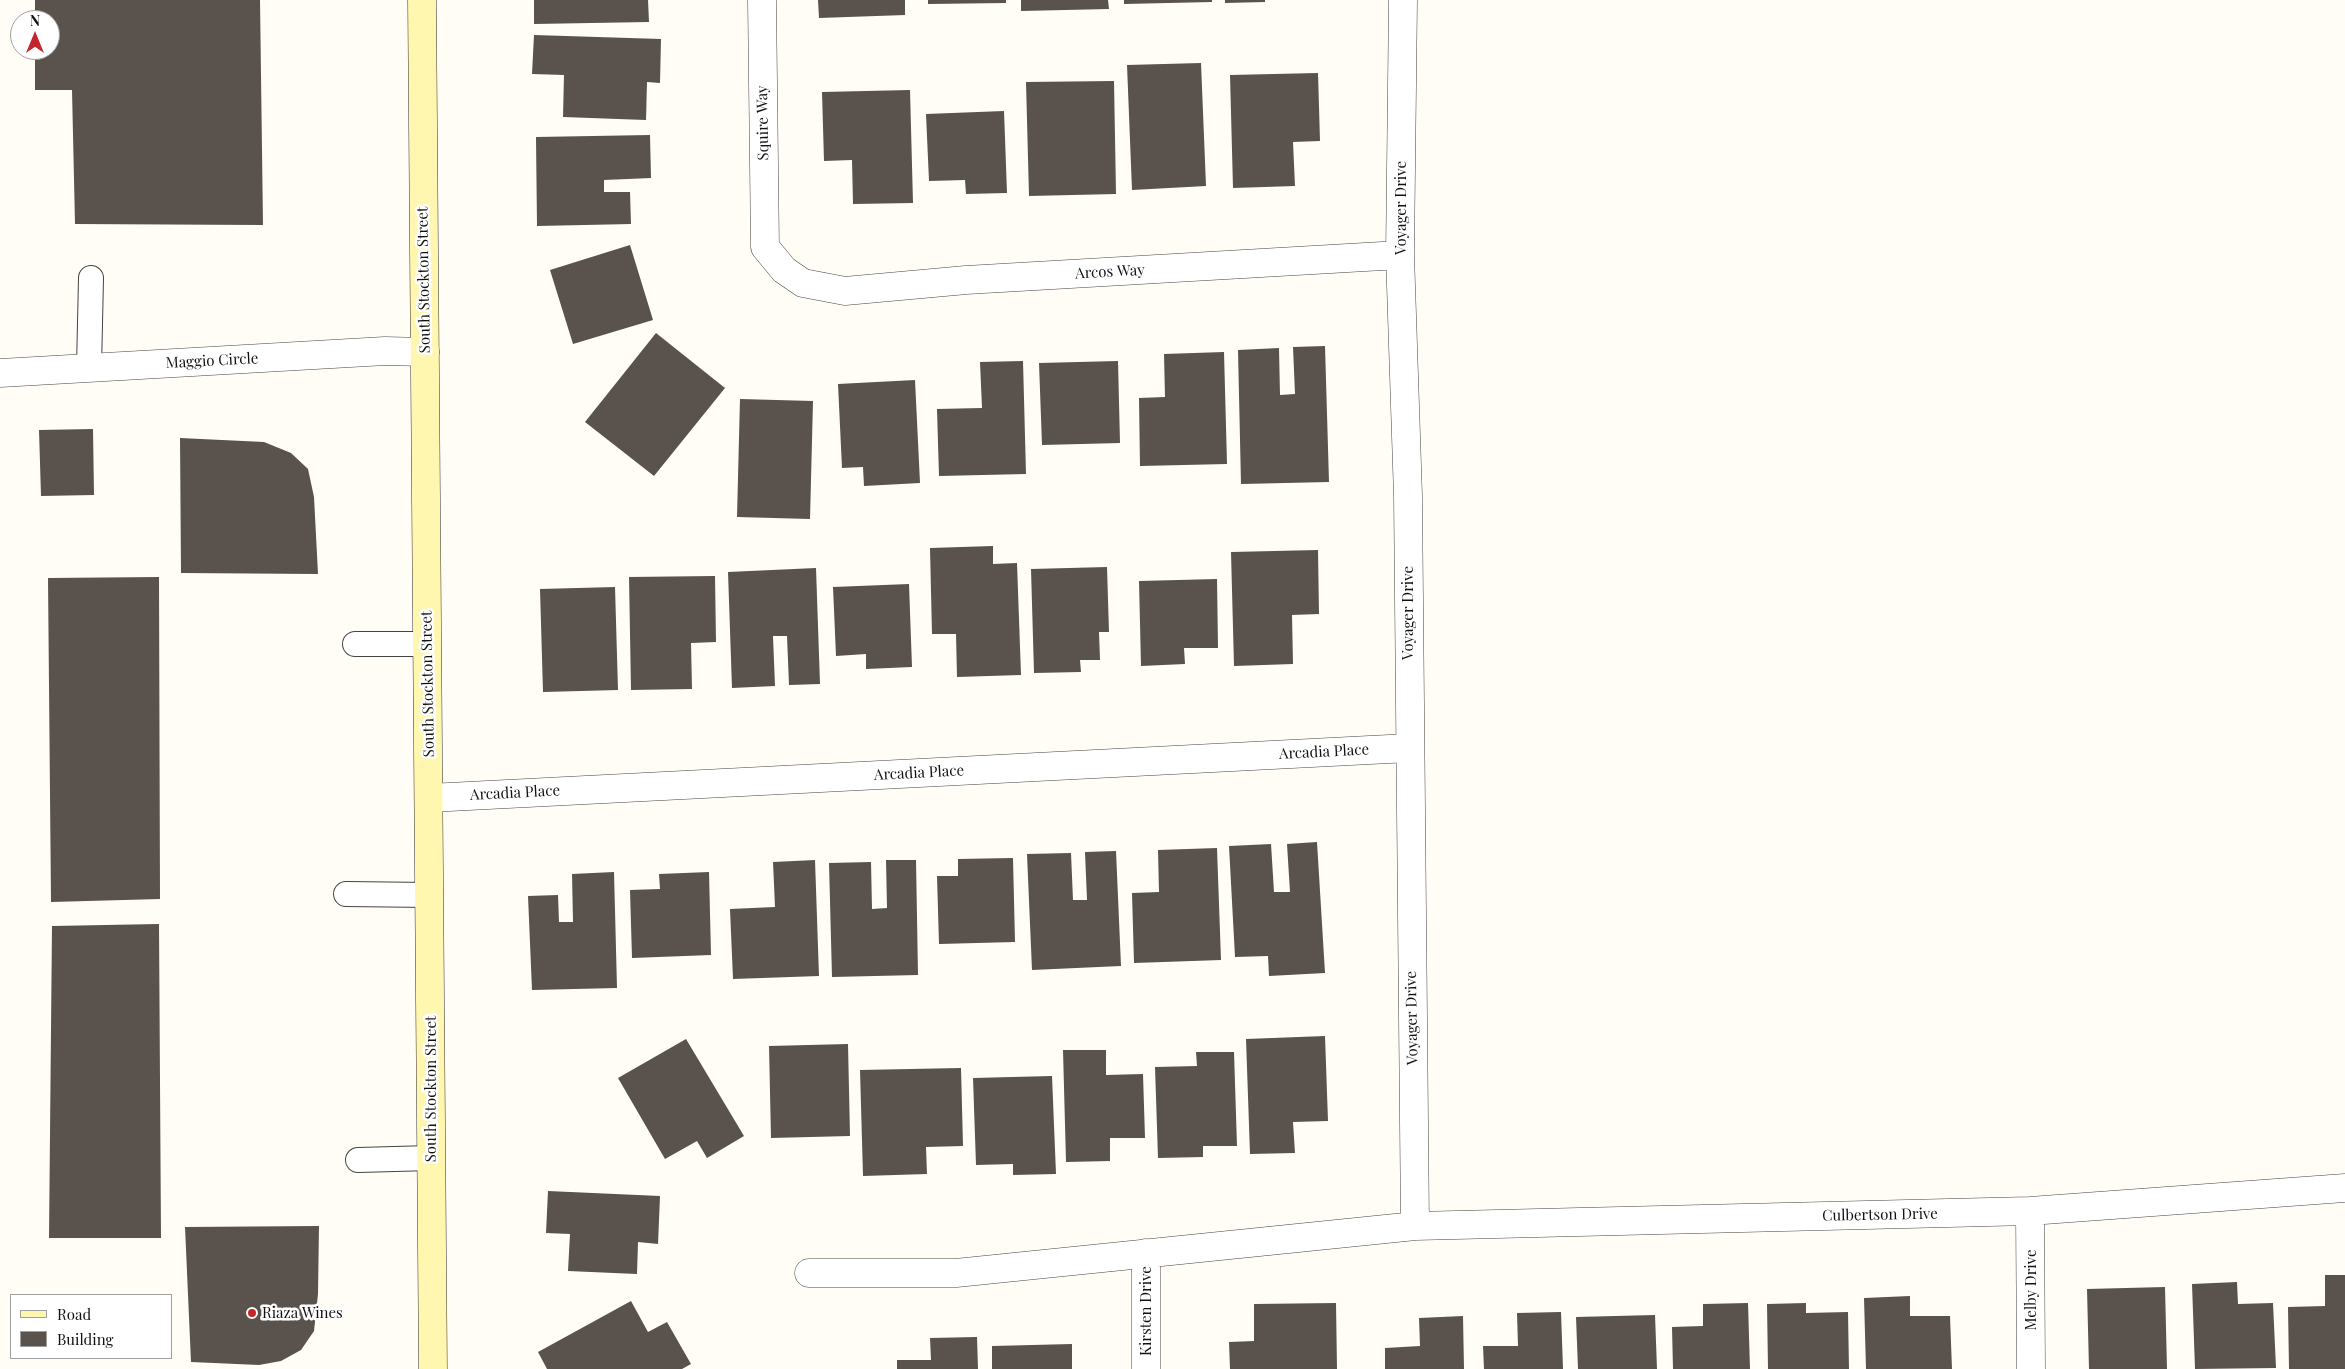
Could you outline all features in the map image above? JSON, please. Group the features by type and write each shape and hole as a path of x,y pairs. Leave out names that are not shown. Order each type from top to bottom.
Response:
{"street":[{"name":"South Stockton Street","path":"422,0 433,1369"},
{"name":"Squire Way","path":"762,0 765,247"},
{"name":"Voyager Drive","path":"1403,0 1400,255 1408,496 1415,1226"},
{"name":"Arcos Way","path":"765,247 784,270 803,283 845,291 966,280 1400,255"},
{"name":"Maggio Circle","path":"0,372 385,351 425,352"},
{"name":"Arcadia Place","path":"429,798 1409,748"},
{"name":"Culbertson Drive","path":"809,1273 956,1273 1415,1226 2030,1211 2345,1188"},
{"name":"Melby Drive","path":"2030,1211 2031,1369"},
{"name":"Kirsten Drive","path":"1146,1253 1146,1369"}],"lane":[{"path":"89,368 91,278"},
{"path":"354,644 428,644"},
{"path":"346,894 430,895"},
{"path":"358,1160 432,1158"}],"building":[{"path":"35,0 260,0 263,225 75,224 72,90 35,90 35,60 60,60 60,10 35,10"},
{"path":"534,0 648,0 649,22 534,24"},
{"path":"818,0 905,0 905,15 819,18"},
{"path":"928,0 1006,0 1006,3 928,4"},
{"path":"1021,0 1108,0 1109,9 1021,11"},
{"path":"1124,0 1212,0 1212,2 1124,4"},
{"path":"1225,0 1265,0 1265,2 1225,3"},
{"path":"534,35 661,39 660,83 647,82 646,120 563,117 564,75 532,74"},
{"path":"1201,63 1206,186 1132,190 1127,65"},
{"path":"1318,73 1320,141 1293,142 1295,186 1233,188 1230,75"},
{"path":"1114,81 1116,194 1029,196 1026,82"},
{"path":"910,90 913,203 853,204 852,160 824,161 822,92"},
{"path":"1004,111 1007,193 966,194 965,180 929,181 926,114"},
{"path":"650,135 651,178 604,180 604,192 630,192 631,224 537,226 536,137"},
{"path":"630,245 653,320 573,344 550,270"},
{"path":"656,333 725,388 654,476 585,422"},
{"path":"1325,346 1329,482 1241,484 1238,350 1279,348 1280,395 1295,394 1293,347"},
{"path":"1224,352 1227,464 1140,466 1139,398 1165,397 1164,354"},
{"path":"1023,361 1026,474 939,476 937,409 982,408 980,362"},
{"path":"1118,361 1120,443 1042,445 1039,363"},
{"path":"915,380 920,483 864,486 863,467 842,468 838,384"},
{"path":"740,399 813,401 810,519 737,517"},
{"path":"93,429 94,495 41,496 39,430"},
{"path":"180,438 264,442 291,453 308,469 314,497 318,574 181,573"},
{"path":"993,546 993,564 1017,563 1021,675 957,677 956,634 932,634 930,548"},
{"path":"1318,550 1319,614 1292,615 1293,664 1234,666 1231,552"},
{"path":"1107,567 1109,632 1099,632 1100,660 1080,660 1081,672 1034,673 1031,569"},
{"path":"816,568 820,684 789,685 787,636 773,636 775,686 732,688 728,572"},
{"path":"715,576 716,642 691,643 692,689 631,690 629,577"},
{"path":"159,577 160,899 51,902 48,578"},
{"path":"1217,579 1218,648 1184,648 1185,664 1141,666 1139,581"},
{"path":"909,584 912,667 866,669 866,654 836,656 833,587"},
{"path":"615,587 618,690 543,692 540,589"},
{"path":"1317,842 1325,973 1269,976 1268,956 1235,957 1229,846 1271,844 1274,892 1290,892 1287,844"},
{"path":"1217,848 1221,960 1134,963 1132,893 1159,892 1158,850"},
{"path":"1116,851 1121,966 1032,970 1027,854 1071,853 1073,900 1087,900 1085,852"},
{"path":"1013,858 1015,942 939,944 937,876 958,876 958,859"},
{"path":"815,860 819,976 733,979 730,909 775,907 773,862"},
{"path":"886,860 916,860 918,975 832,977 829,863 871,862 872,909 887,908"},
{"path":"614,872 617,988 532,990 528,896 558,895 559,922 573,922 572,874"},
{"path":"709,872 711,955 632,958 630,890 660,889 659,874"},
{"path":"159,924 161,1238 49,1238 52,926"},
{"path":"1325,1036 1328,1121 1293,1122 1295,1153 1250,1154 1246,1039"},
{"path":"686,1039 744,1136 707,1158 697,1141 665,1159 618,1078"},
{"path":"848,1044 850,1136 771,1138 769,1046"},
{"path":"1063,1050 1106,1050 1106,1075 1143,1074 1145,1138 1110,1138 1110,1161 1066,1162"},
{"path":"1196,1052 1234,1052 1237,1146 1203,1146 1203,1157 1158,1158 1155,1067 1197,1066"},
{"path":"961,1068 963,1146 926,1147 927,1174 863,1176 860,1070"},
{"path":"1052,1076 1056,1174 1013,1175 1013,1164 976,1165 973,1078"},
{"path":"548,1191 660,1196 658,1244 638,1242 637,1274 568,1271 570,1234 546,1233"},
{"name":"Riaza Wines","path":"319,1226 318,1294 314,1331 301,1350 281,1361 259,1365 191,1362 185,1227"},
{"path":"2325,1275 2345,1275 2345,1369 2289,1369 2288,1307 2325,1306"},
{"path":"2237,1282 2238,1304 2273,1303 2276,1368 2195,1369 2192,1284"},
{"path":"2165,1287 2167,1369 2089,1369 2087,1289"},
{"path":"1910,1296 1910,1316 1950,1316 1952,1369 1866,1369 1864,1298"},
{"path":"631,1301 648,1332 667,1322 691,1364 682,1369 547,1369 538,1352"},
{"path":"1336,1303 1337,1369 1230,1369 1229,1342 1254,1341 1254,1304"},
{"path":"1748,1303 1750,1369 1673,1369 1672,1327 1703,1326 1703,1304"},
{"path":"1806,1303 1806,1313 1848,1312 1849,1369 1768,1369 1767,1304"},
{"path":"1561,1312 1563,1369 1484,1369 1483,1346 1518,1346 1517,1313"},
{"path":"1655,1315 1657,1369 1578,1369 1576,1317"},
{"path":"1463,1316 1464,1369 1385,1369 1385,1348 1420,1346 1419,1318"},
{"path":"977,1337 978,1369 897,1369 897,1360 931,1360 930,1338"},
{"path":"1072,1344 1072,1369 992,1369 992,1346"}],"place":[{"name":"Riaza Wines","path":"252,1313"}]}
